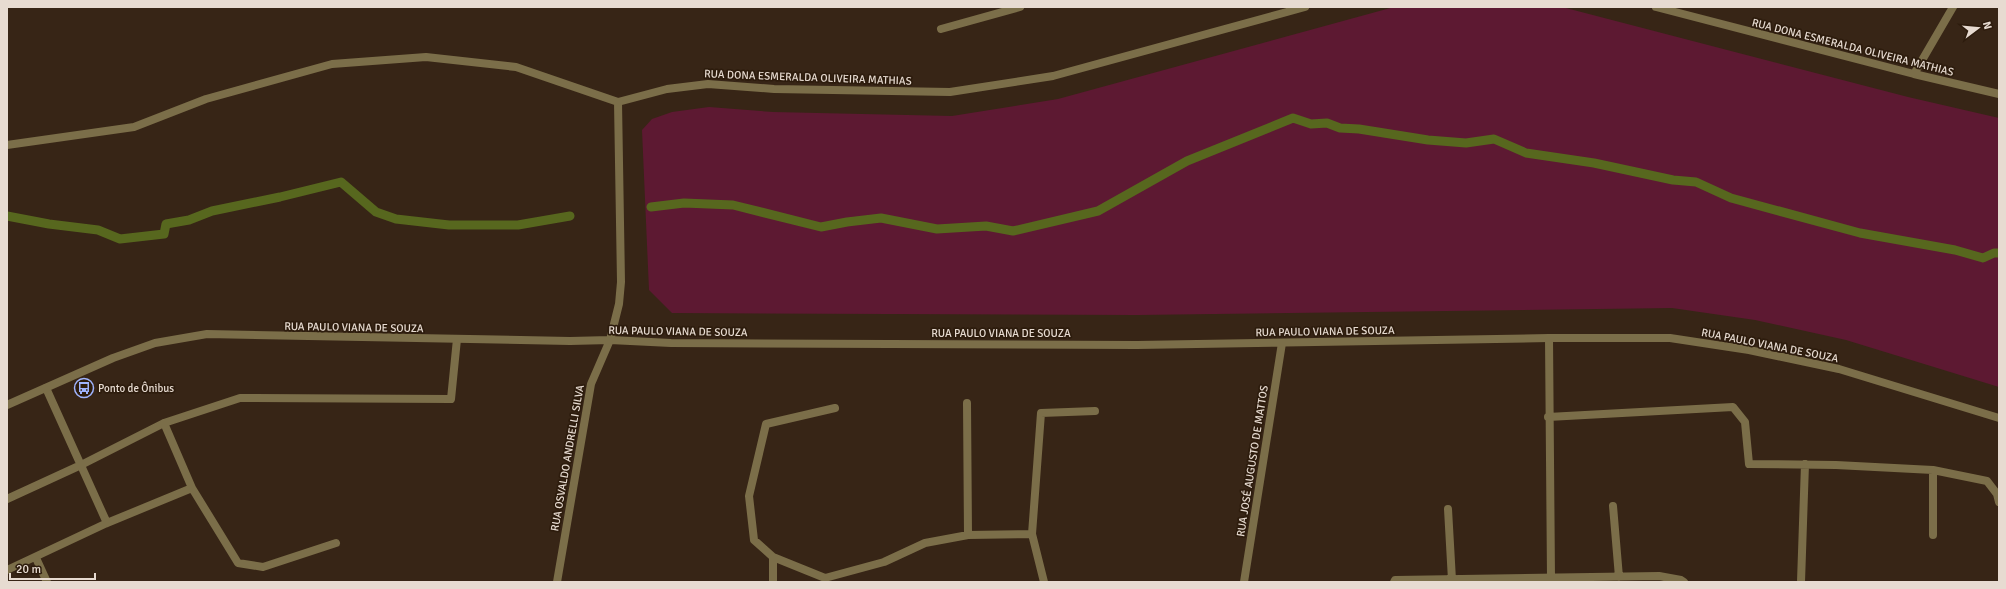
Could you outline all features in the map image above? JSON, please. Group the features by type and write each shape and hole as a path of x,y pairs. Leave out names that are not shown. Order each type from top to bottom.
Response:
{"street":[{"path":"941,29 1020,7"},
{"name":"RUA DONA ESMERALDA OLIVEIRA MATHIAS","path":"618,102 667,89 708,84 774,89 950,92 1053,76 1305,7"},
{"name":"RUA DONA ESMERALDA OLIVEIRA MATHIAS","path":"1656,7 1914,74 1999,94"},
{"path":"1914,74 1953,7"},
{"path":"7,145 134,127 206,99 332,64 426,57 516,67 618,102"},
{"name":"RUA OSVALDO ANDRELLI SILVA","path":"556,582 591,384 610,340 619,304 621,282 618,102"},
{"name":"RUA PAULO VIANA DE SOUZA","path":"7,405 113,358 155,343 207,334 570,341 610,340 687,343 1137,345 1549,338 1670,338 1749,350 1839,369 1999,418"},
{"path":"1549,338 1548,417 1551,578"},
{"path":"7,499 81,465 164,423 240,398 451,399 457,339"},
{"name":"RUA JOSÉ AUGUSTO DE MATTOS","path":"1244,582 1282,343"},
{"path":"46,388 107,523"},
{"path":"967,403 968,535"},
{"path":"835,408 766,424 749,496 754,540 773,557 825,578 884,562 925,543 968,535 1032,534"},
{"path":"1548,417 1733,408 1745,422 1749,464 1805,464 1933,470 1987,481 1997,494 1999,502"},
{"path":"1044,582 1032,534 1041,413 1096,411"},
{"path":"164,423 192,488 238,563 263,567 336,543"},
{"path":"1801,582 1805,464"},
{"path":"1933,470 1933,535"},
{"path":"7,570 36,558 107,523 192,488"},
{"path":"1613,506 1619,577"},
{"path":"1448,509 1452,580"},
{"path":"773,557 773,582"},
{"path":"36,558 47,582"},
{"path":"1394,582 1395,580 1659,576 1681,580 1684,582"}],"shaded area":[{"path":"1394,7 1562,7 1908,97 1999,118 1999,387 1846,340 1755,320 1672,308 1137,315 672,313 649,290 642,130 652,119 672,112 709,107 773,112 952,116 1058,99"}],"waterway":[{"path":"651,207 684,203 733,205 821,227 881,218 937,229 986,226 1013,231 1098,211 1187,161 1293,118 1311,124 1327,123 1340,128 1359,129 1428,140 1466,143 1494,139 1526,153 1594,163 1673,180 1696,182 1731,198 1860,233 1955,250 1983,258 1994,253 1999,253"},
{"path":"7,216 49,224 98,230 120,239 164,234 166,224 189,220 212,211 280,197 341,182 376,212 396,219 449,225 518,225 570,216"}],"place":[{"name":"Ponto de Ônibus","path":"84,388"}]}
